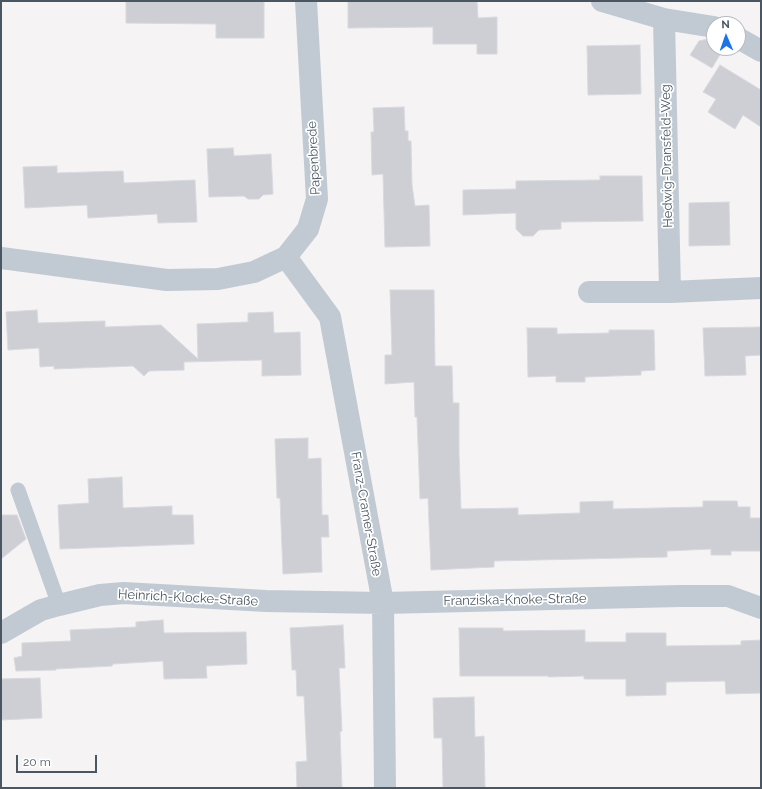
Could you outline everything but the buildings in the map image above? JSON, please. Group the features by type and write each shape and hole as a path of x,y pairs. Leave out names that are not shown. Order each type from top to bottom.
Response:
{"street":[{"name":"Papenbrede","path":"1,258 167,280 218,279 254,272 286,256 308,229 317,199 306,1"},
{"path":"602,1 664,19 706,26"},
{"name":"Hedwig-Dransfeld-Weg","path":"664,19 670,292"},
{"path":"746,43 761,51"},
{"name":"Franz-Cramer-Straße","path":"286,256 330,317 383,603 385,788"},
{"path":"589,292 670,292 761,288"},
{"name":"Heinrich-Klocke-Straße","path":"1,633 41,610 100,595 124,593 266,601 383,603"},
{"name":"Franziska-Knoke-Straße","path":"383,603 728,596 761,608"}],"lane":[{"path":"18,490 59,605"}]}
